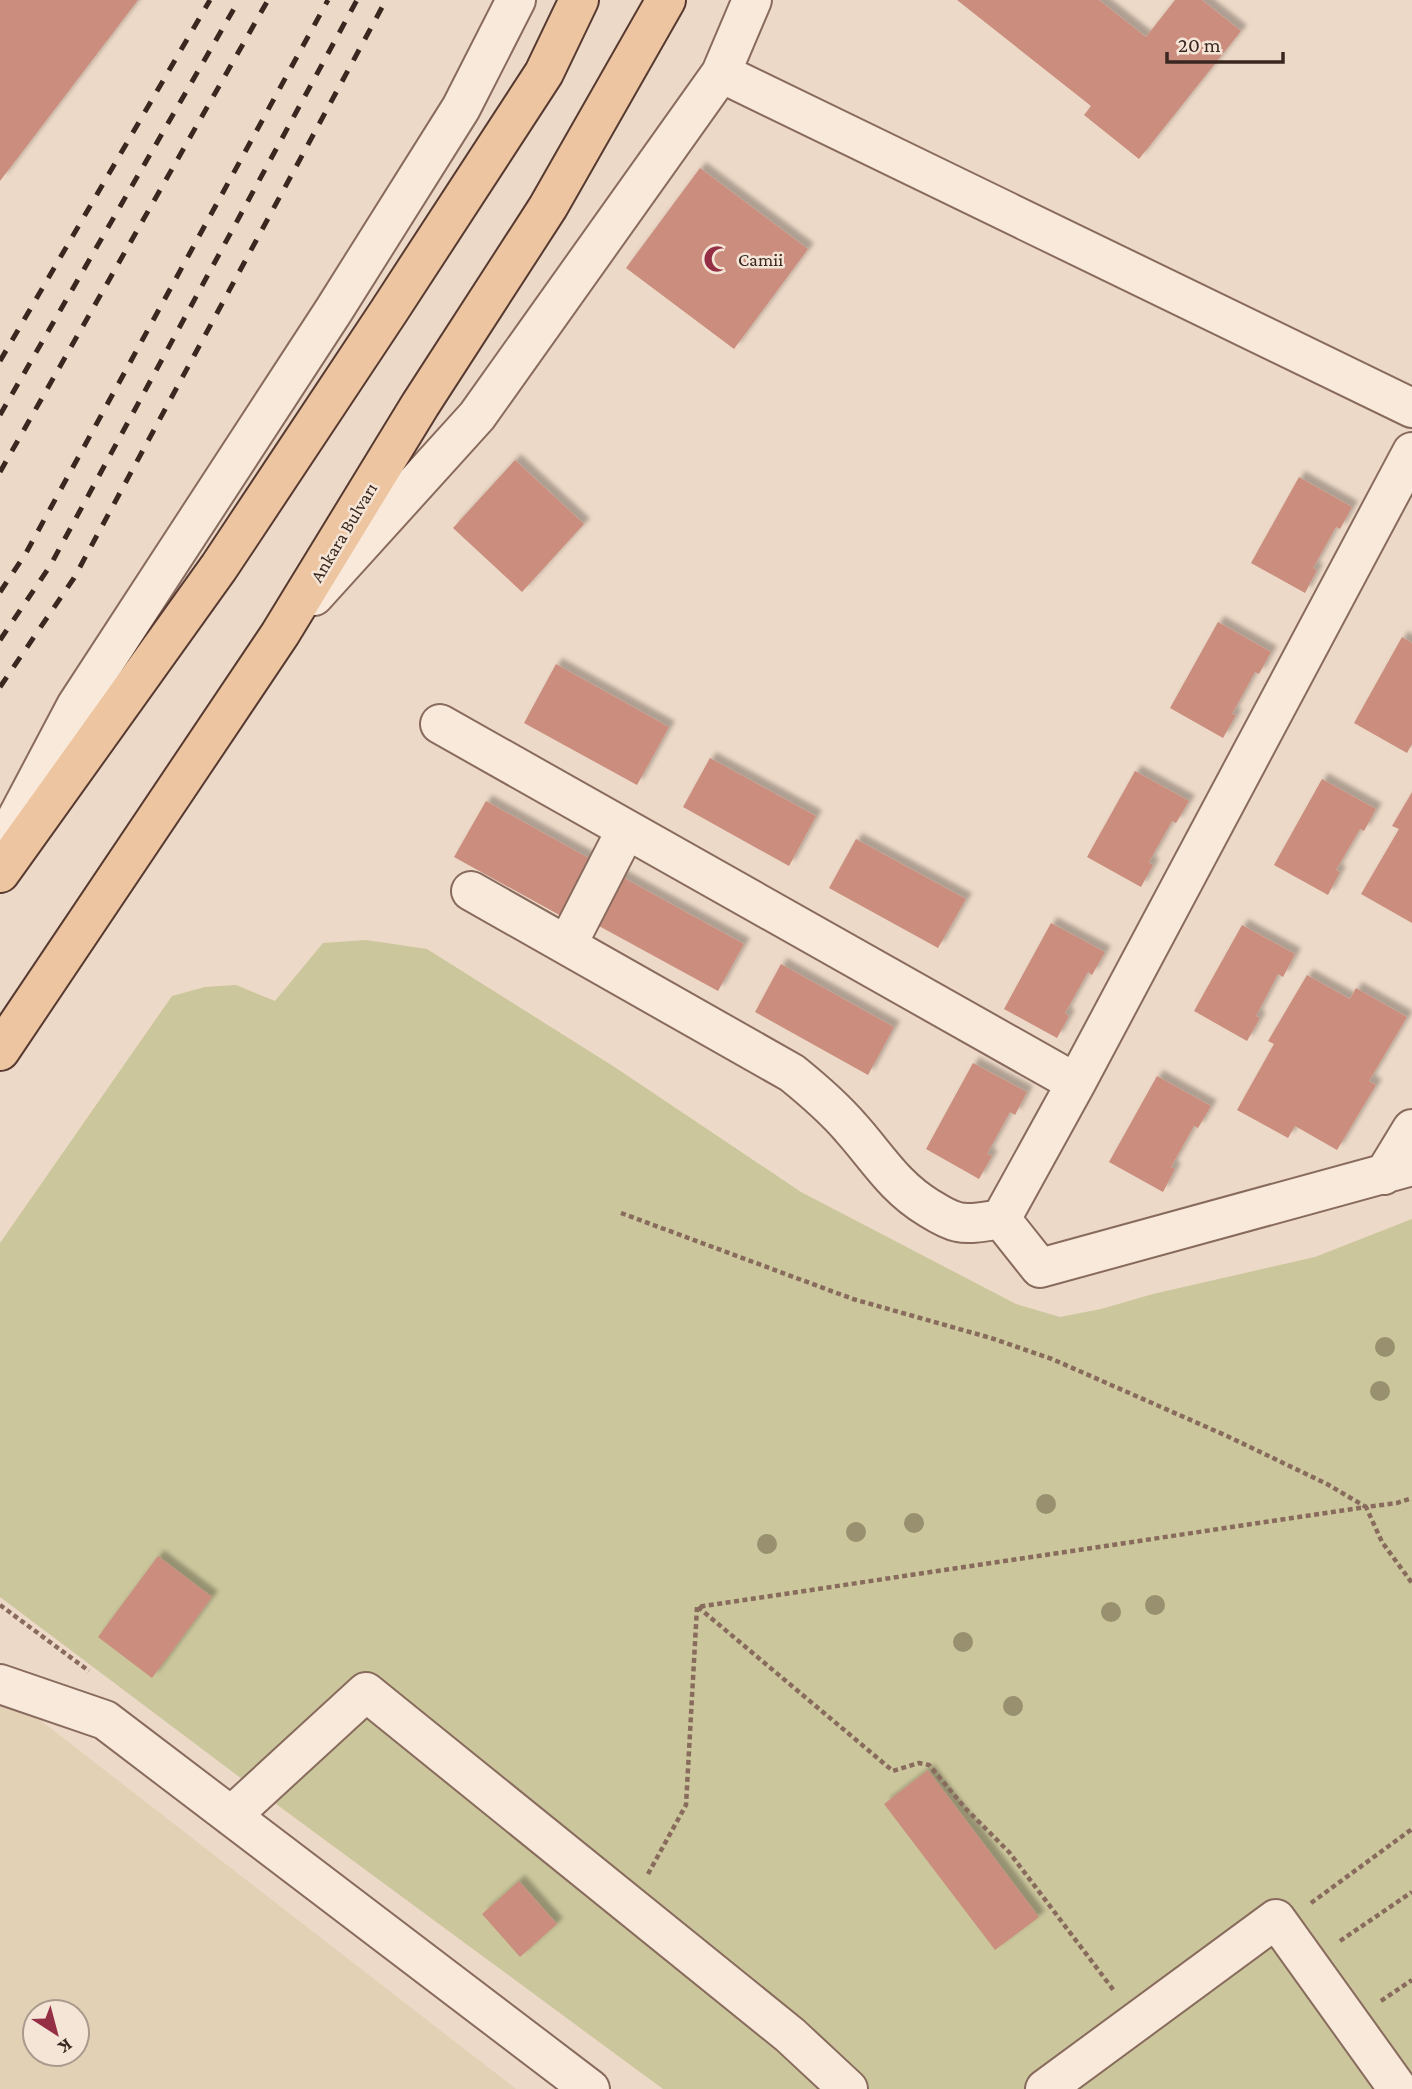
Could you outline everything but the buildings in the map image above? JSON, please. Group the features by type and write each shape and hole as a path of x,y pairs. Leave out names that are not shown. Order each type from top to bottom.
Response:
{"main road":[{"path":"0,873 219,567 389,311 544,73 579,0"},
{"name":"Ankara Bulvarı","path":"0,1051 280,634 420,405 548,207 666,0"}],"street":[{"path":"0,850 76,706 461,108 516,0"},
{"path":"280,634 477,416 721,73 752,0"},
{"path":"721,73 1412,408"},
{"path":"1000,1219 1076,1083 1412,452"},
{"path":"440,724 1076,1083"},
{"path":"567,945 626,830"},
{"path":"471,891 792,1073 833,1108 900,1188 937,1213 958,1222 1000,1219"},
{"path":"1000,1219 1040,1269 1398,1170 1412,1129"},
{"path":"0,1684 105,1720 590,2089"},
{"path":"231,1816 366,1692 790,2035 848,2089"},
{"path":"1045,2089 1276,1919 1398,2089"}],"path":[{"path":"621,1213 853,1299 990,1338 1052,1359 1227,1436 1327,1484 1366,1507 1382,1542 1412,1583"},
{"path":"697,1607 1412,1499"},
{"path":"0,1605 117,1692 105,1720"},
{"path":"631,1906 686,1805 697,1607"},
{"path":"697,1607 893,1771 919,1763 929,1765 966,1809 1010,1853 1136,2020"},
{"path":"1280,1925 1412,1829"},
{"path":"1307,1962 1412,1892"}],"shaded area":[{"path":"366,940 427,949 616,1068 801,1192 1016,1304 1060,1317 1315,1257 1412,1219 1412,2089 663,2089 0,1597 0,1243 172,996 205,987 236,985 275,1001 323,943"},
{"path":"0,1689 516,2089 0,2089"}],"railway":[{"path":"0,361 210,0"},
{"path":"0,415 239,0"},
{"path":"0,472 268,0"},
{"path":"0,592 26,553 328,0"},
{"path":"0,640 50,566 357,0"},
{"path":"0,687 74,578 386,0"}],"place":[{"name":"Camii","path":"717,259"}]}
